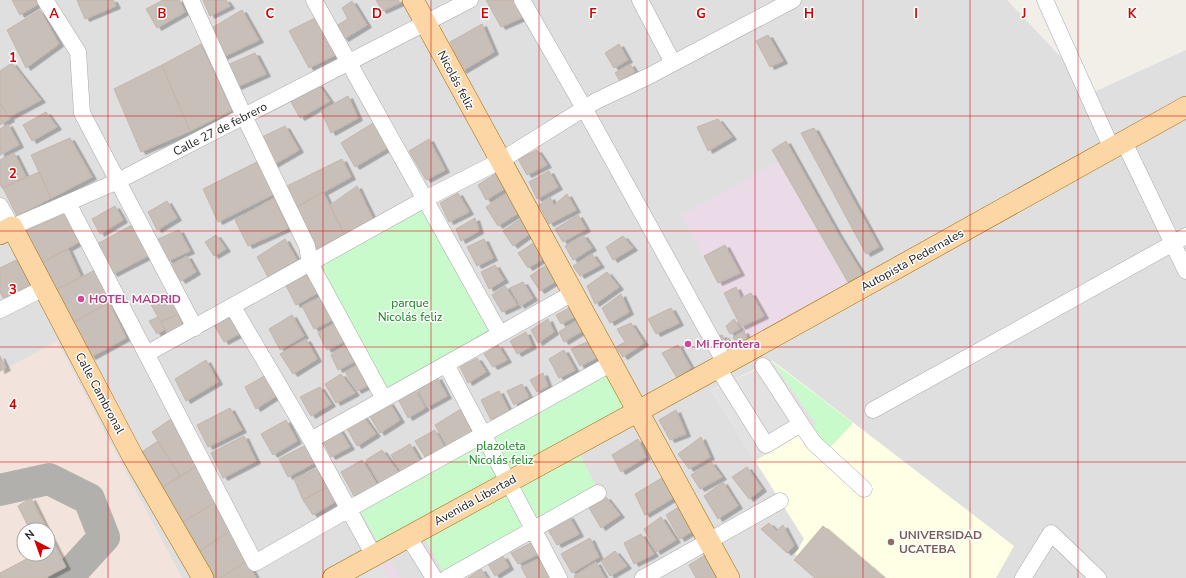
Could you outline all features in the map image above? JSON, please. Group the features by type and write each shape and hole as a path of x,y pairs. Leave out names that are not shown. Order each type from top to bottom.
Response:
{"main road":[{"name":"Nicolás feliz","path":"412,0 729,578"},
{"name":"Autopista Pedernales","path":"638,412 1186,107"},
{"name":"Calle Cambronal","path":"6,230 44,288 133,457 203,578"},
{"name":"Avenida Libertad","path":"334,578 508,481 638,412"}],"street":[{"path":"45,0 78,52 82,113 195,328"},
{"path":"191,0 244,116 307,246 310,263 384,399"},
{"path":"314,0 500,334"},
{"name":"Calle 27 de febrero","path":"6,230 118,181 470,0"},
{"path":"522,0 584,108 766,445 801,424"},
{"path":"640,0 673,63"},
{"path":"148,353 425,199 500,161 584,108 793,0"},
{"path":"1045,0 1118,145 1179,240 1186,271"},
{"path":"68,203 148,353 255,563 612,363"},
{"name":"Calle Cambronal","path":"0,206 6,230"},
{"path":"873,410 1179,240"},
{"path":"0,310 44,288"},
{"path":"311,440 573,293"},
{"path":"233,307 311,440 374,556"},
{"path":"446,364 508,481 532,530 559,578"},
{"path":"763,366 814,443 864,489"},
{"path":"447,578 598,493"},
{"path":"643,578 780,501"},
{"path":"1023,578 1051,534 1098,578"},
{"path":"408,536 434,578"}],"shaded area":[{"path":"0,0 1007,0 1094,92 1186,50 1186,578 0,578"},
{"path":"778,162 849,288 748,341 682,215"},
{"path":"57,341 182,578 0,578 0,372"},
{"path":"773,361 1014,546 996,578 822,578 795,554 804,539 711,390"},
{"path":"773,362 816,424 755,461 711,390"},
{"path":"391,560 401,578 359,578"},
{"path":"382,565 389,578 359,578"}],"green space":[{"name":"parque Nicolás feliz","path":"425,199 493,338 384,399 318,259"},
{"path":"773,362 853,423 826,452 807,429 815,424"},
{"name":"plazoleta Nicolás feliz","path":"605,373 624,407 378,543 360,510"},
{"path":"578,450 598,490 443,571 423,536"}],"building":[{"path":"12,0 36,0 38,4 20,15"},
{"path":"77,0 113,0 116,6 85,19"},
{"path":"163,0 179,0 185,12 157,28 146,9"},
{"path":"203,0 226,0 230,6 210,16"},
{"path":"376,0 398,0 400,3 382,11"},
{"path":"486,0 517,0 526,16 501,27"},
{"path":"352,1 367,25 344,39 336,26 348,19 342,8"},
{"path":"40,10 59,44 26,68 7,30"},
{"path":"242,10 259,40 223,57 210,29"},
{"path":"317,17 337,54 309,68 289,31"},
{"path":"482,24 494,52 462,71 450,42"},
{"path":"768,35 783,61 770,67 756,41"},
{"path":"201,44 232,110 190,131 162,65"},
{"path":"619,44 628,60 614,68 605,53"},
{"path":"255,53 266,74 237,87 227,65"},
{"path":"12,63 41,100 9,117 0,103 0,71"},
{"path":"630,64 635,72 620,81 615,73"},
{"path":"162,65 190,131 141,152 114,89"},
{"path":"318,84 330,101 300,118 290,100"},
{"path":"348,96 358,118 331,133 321,111"},
{"path":"0,103 10,119 0,125"},
{"path":"46,112 57,127 32,141 23,125"},
{"path":"718,119 732,137 708,151 697,127"},
{"path":"376,121 389,147 355,167 341,143"},
{"path":"8,124 19,145 0,155 0,129"},
{"path":"285,126 299,150 273,165 260,138"},
{"path":"814,128 879,247 866,254 801,133"},
{"path":"70,138 92,177 51,198 31,155"},
{"path":"429,139 445,170 426,180 409,151"},
{"path":"786,141 838,234 863,275 848,282 772,150"},
{"path":"537,150 547,165 527,175 518,159"},
{"path":"14,153 26,177 2,188 0,184 0,160"},
{"path":"342,159 351,177 295,208 283,188"},
{"path":"257,162 276,193 218,222 203,189"},
{"path":"549,171 558,187 537,199 529,182"},
{"path":"39,172 51,198 17,216 3,188"},
{"path":"495,174 504,189 486,200 478,185"},
{"path":"357,186 373,219 344,234 330,205"},
{"path":"323,192 344,234 315,251 295,208"},
{"path":"458,193 469,212 449,222 440,203"},
{"path":"507,193 520,212 498,226 486,207"},
{"path":"567,194 576,210 549,224 539,205 550,197 554,205"},
{"path":"274,198 288,228 248,246 235,220"},
{"path":"167,201 177,218 157,230 148,212"},
{"path":"115,206 123,220 100,234 92,219"},
{"path":"65,214 79,242 40,264 23,232"},
{"path":"578,215 586,229 563,242 555,229"},
{"path":"523,217 532,232 513,246 503,231"},
{"path":"475,218 479,231 461,241 456,229"},
{"path":"132,225 150,255 113,274 97,244"},
{"path":"179,230 190,251 168,261 156,240"},
{"path":"216,235 226,249 214,256 205,242"},
{"path":"583,235 592,248 573,260 565,246"},
{"path":"623,236 633,248 613,260 606,247"},
{"path":"285,239 297,260 268,277 257,257"},
{"path":"484,239 493,258 477,266 467,247"},
{"path":"535,242 546,257 528,268 518,253"},
{"path":"725,245 740,273 718,283 704,256"},
{"path":"68,249 81,277 55,290 40,264"},
{"path":"592,254 600,265 580,276 573,266"},
{"path":"187,256 196,272 181,281 171,265"},
{"path":"16,260 33,284 3,298 0,292 0,268"},
{"path":"495,265 504,280 489,289 481,272"},
{"path":"545,266 556,281 540,291 530,276"},
{"path":"97,269 113,300 71,324 52,292"},
{"path":"311,271 321,291 296,305 286,286"},
{"path":"607,272 619,287 595,304 587,286"},
{"path":"523,282 533,298 520,306 510,288"},
{"path":"505,286 517,305 502,312 492,295"},
{"path":"736,287 741,298 751,293 764,316 741,327 724,293"},
{"path":"171,292 181,313 161,322 150,303"},
{"path":"621,294 629,312 610,323 602,308"},
{"path":"322,296 334,319 314,329 302,306"},
{"path":"109,302 126,338 91,357 71,324"},
{"path":"571,307 576,316 561,324 556,315"},
{"path":"671,308 679,323 656,334 648,319"},
{"path":"232,312 243,332 224,342 213,323"},
{"path":"178,314 184,329 169,336 161,322"},
{"path":"292,315 304,336 280,350 269,329"},
{"path":"158,317 165,329 157,334 149,321"},
{"path":"582,317 587,328 564,342 559,332"},
{"path":"548,319 554,332 538,343 531,330"},
{"path":"734,319 740,329 730,334 726,326"},
{"path":"335,323 345,341 327,350 318,333"},
{"path":"631,323 644,343 623,357 616,347 625,342 617,329"},
{"path":"744,331 748,341 738,347 733,337"},
{"path":"526,332 532,346 517,354 510,341"},
{"path":"722,335 725,341 729,338 734,346 723,352 715,338"},
{"path":"306,339 317,359 293,374 280,354"},
{"path":"587,342 598,357 580,366 571,349"},
{"path":"345,345 354,362 338,370 331,355"},
{"path":"498,345 507,360 493,367 484,354"},
{"path":"678,345 691,368 677,378 662,353"},
{"path":"564,350 575,370 559,378 549,359"},
{"path":"0,356 6,368 0,371"},
{"path":"477,358 486,372 468,383 460,367"},
{"path":"206,360 218,382 186,401 175,379"},
{"path":"357,365 369,385 357,391 345,372"},
{"path":"543,373 548,386 537,392 530,380"},
{"path":"341,374 355,393 336,403 325,384"},
{"path":"266,375 276,396 256,409 245,387"},
{"path":"437,377 447,396 427,407 417,389"},
{"path":"522,384 529,397 514,405 507,391"},
{"path":"320,387 331,404 311,416 300,397"},
{"path":"415,389 425,408 408,418 398,399"},
{"path":"499,391 509,411 491,420 481,400"},
{"path":"389,402 400,420 380,433 369,415"},
{"path":"230,408 242,430 208,447 197,425"},
{"path":"461,409 473,433 448,448 435,425"},
{"path":"676,410 686,434 670,440 659,420"},
{"path":"363,416 376,434 357,446 346,427"},
{"path":"171,419 197,466 180,476 152,432"},
{"path":"286,420 297,441 273,455 261,434"},
{"path":"339,429 350,447 331,457 322,439"},
{"path":"435,430 445,448 425,457 415,441"},
{"path":"244,436 256,461 223,478 211,453"},
{"path":"701,437 710,457 689,469 678,454"},
{"path":"638,439 646,457 621,472 612,455"},
{"path":"158,441 180,476 158,491 137,455"},
{"path":"410,444 420,461 401,472 391,455"},
{"path":"306,445 314,463 288,477 279,459"},
{"path":"382,450 399,473 380,484 366,460"},
{"path":"362,460 378,486 354,496 341,472"},
{"path":"711,462 722,477 700,489 691,475"},
{"path":"197,466 216,502 178,525 158,491"},
{"path":"747,467 762,489 749,499 732,477"},
{"path":"316,469 327,487 303,500 294,479"},
{"path":"667,475 678,495 645,515 635,494"},
{"path":"723,482 738,506 718,519 704,496"},
{"path":"327,487 336,501 313,515 303,500"},
{"path":"606,497 620,515 601,528 588,506"},
{"path":"31,498 43,522 26,522 18,506"},
{"path":"216,502 232,530 195,554 178,525"},
{"path":"682,505 697,528 680,539 666,515"},
{"path":"569,516 579,534 557,545 547,528"},
{"path":"661,517 676,540 656,552 644,529"},
{"path":"769,523 776,531 783,525 794,546 787,553 761,529"},
{"path":"823,526 884,578 815,578 794,560"},
{"path":"232,530 247,561 220,578 209,578 195,554"},
{"path":"641,534 654,554 634,564 624,543"},
{"path":"590,538 599,557 572,573 561,554"},
{"path":"533,542 538,554 518,564 511,553"},
{"path":"56,548 66,567 45,578 0,578 0,573 21,562 56,562"},
{"path":"615,551 627,566 610,576 601,561"},
{"path":"710,552 724,578 696,578 689,565"},
{"path":"503,556 509,567 495,576 488,564"},
{"path":"541,558 552,578 527,578 521,567"},
{"path":"247,561 256,578 220,578"},
{"path":"596,562 605,578 575,578 574,576"},
{"path":"481,569 487,578 468,578"}],"taxiway":[{"path":"0,490 49,479 89,499 104,537 72,572 64,578"}],"place":[{"name":"HOTEL MADRID","path":"81,299"},
{"name":"Mi Frontera","path":"688,344"},
{"name":"UNIVERSIDAD UCATEBA","path":"891,542"}]}
